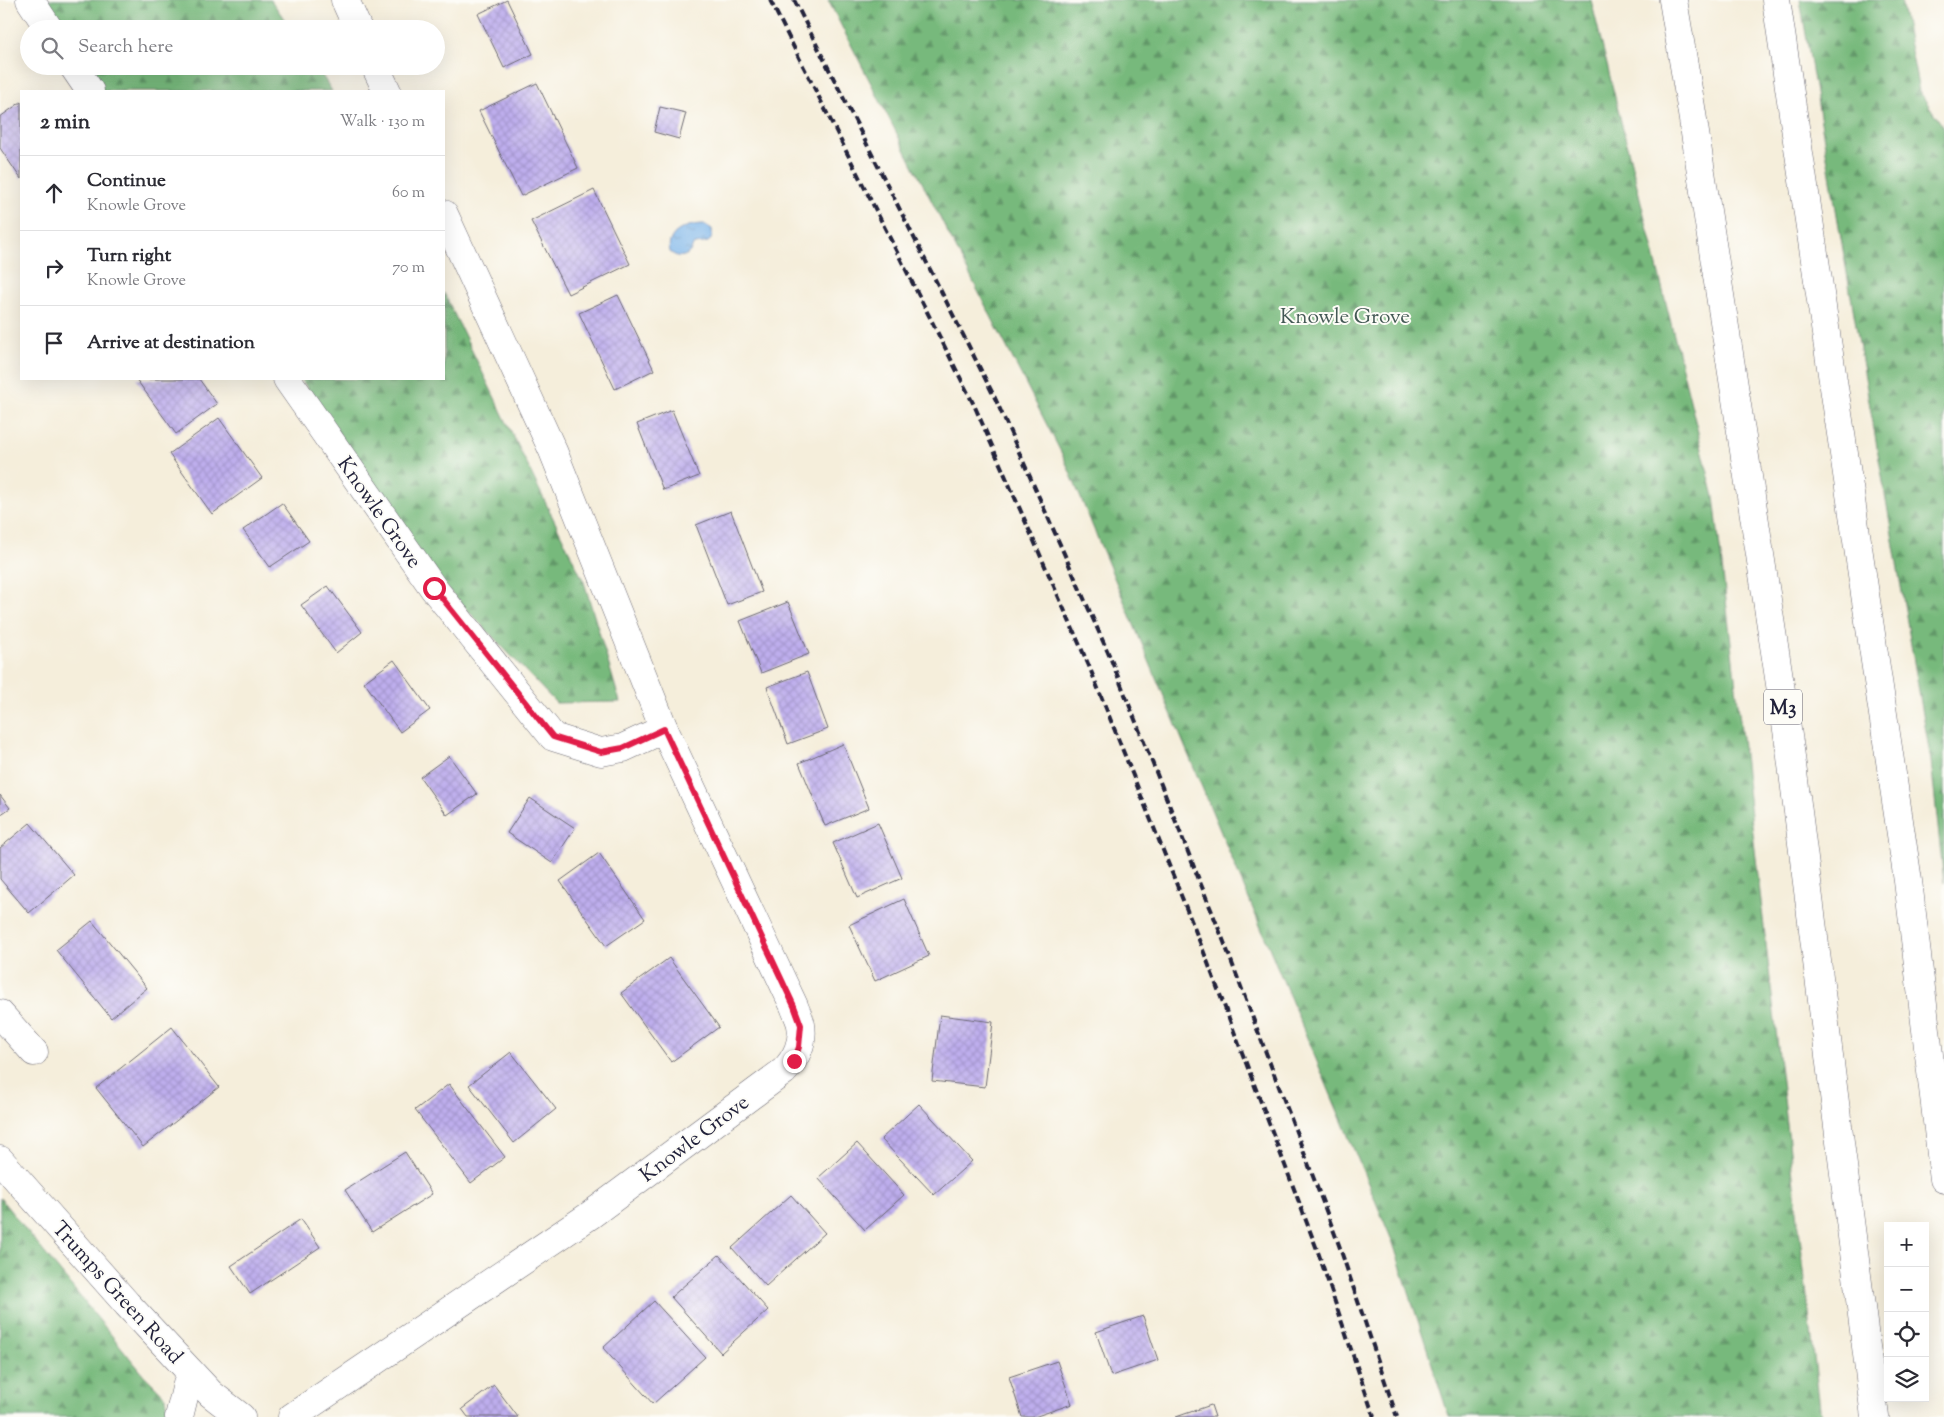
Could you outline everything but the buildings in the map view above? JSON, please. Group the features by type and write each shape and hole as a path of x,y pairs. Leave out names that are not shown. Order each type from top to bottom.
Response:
{"main road":[{"path":"30,0 43,20"},
{"path":"344,0 354,20"},
{"name":"M3","path":"1673,0 1790,749 1875,1417"},
{"path":"1776,0 1908,881 1944,1179"},
{"path":"79,75 89,90"},
{"path":"379,75 387,90"},
{"name":"Knowle Grove","path":"292,1417 589,1216 784,1071 794,1061 799,1047 801,1025 794,1006 664,729 553,451 445,216"},
{"name":"Knowle Grove","path":"288,380 434,588 553,737 601,752 623,748 664,729"},
{"path":"0,1014 34,1052"},
{"name":"Trumps Green Road","path":"0,1160 190,1372 211,1394 241,1417"},
{"path":"179,1417 190,1372"}],"green space":[{"path":"40,0 271,0 285,20 53,20"},
{"name":"Knowle Grove","path":"828,0 1591,0 1714,497 1821,1417 1449,1417 1393,1243 1064,458"},
{"path":"1800,0 1901,0 1919,91 1944,128 1944,883 1931,761"},
{"path":"89,75 322,75 331,90 99,90"},
{"path":"445,295 584,582 620,702 556,703 437,578 302,380 445,380"},
{"path":"0,1198 143,1374 166,1397 167,1417 0,1417"}],"water":[{"path":"704,224 712,229 710,241 693,245 692,249 684,256 677,256 670,252 669,245 674,234 684,228"}],"railway":[{"path":"770,0 975,407 1089,666 1203,950 1318,1252 1374,1417"},
{"path":"794,0 995,398 1110,657 1224,942 1339,1245 1397,1417"}],"route":[{"path":"434,588 531,712 553,737 601,752 623,748 664,729 794,1006 801,1025 799,1047 794,1061"}]}
